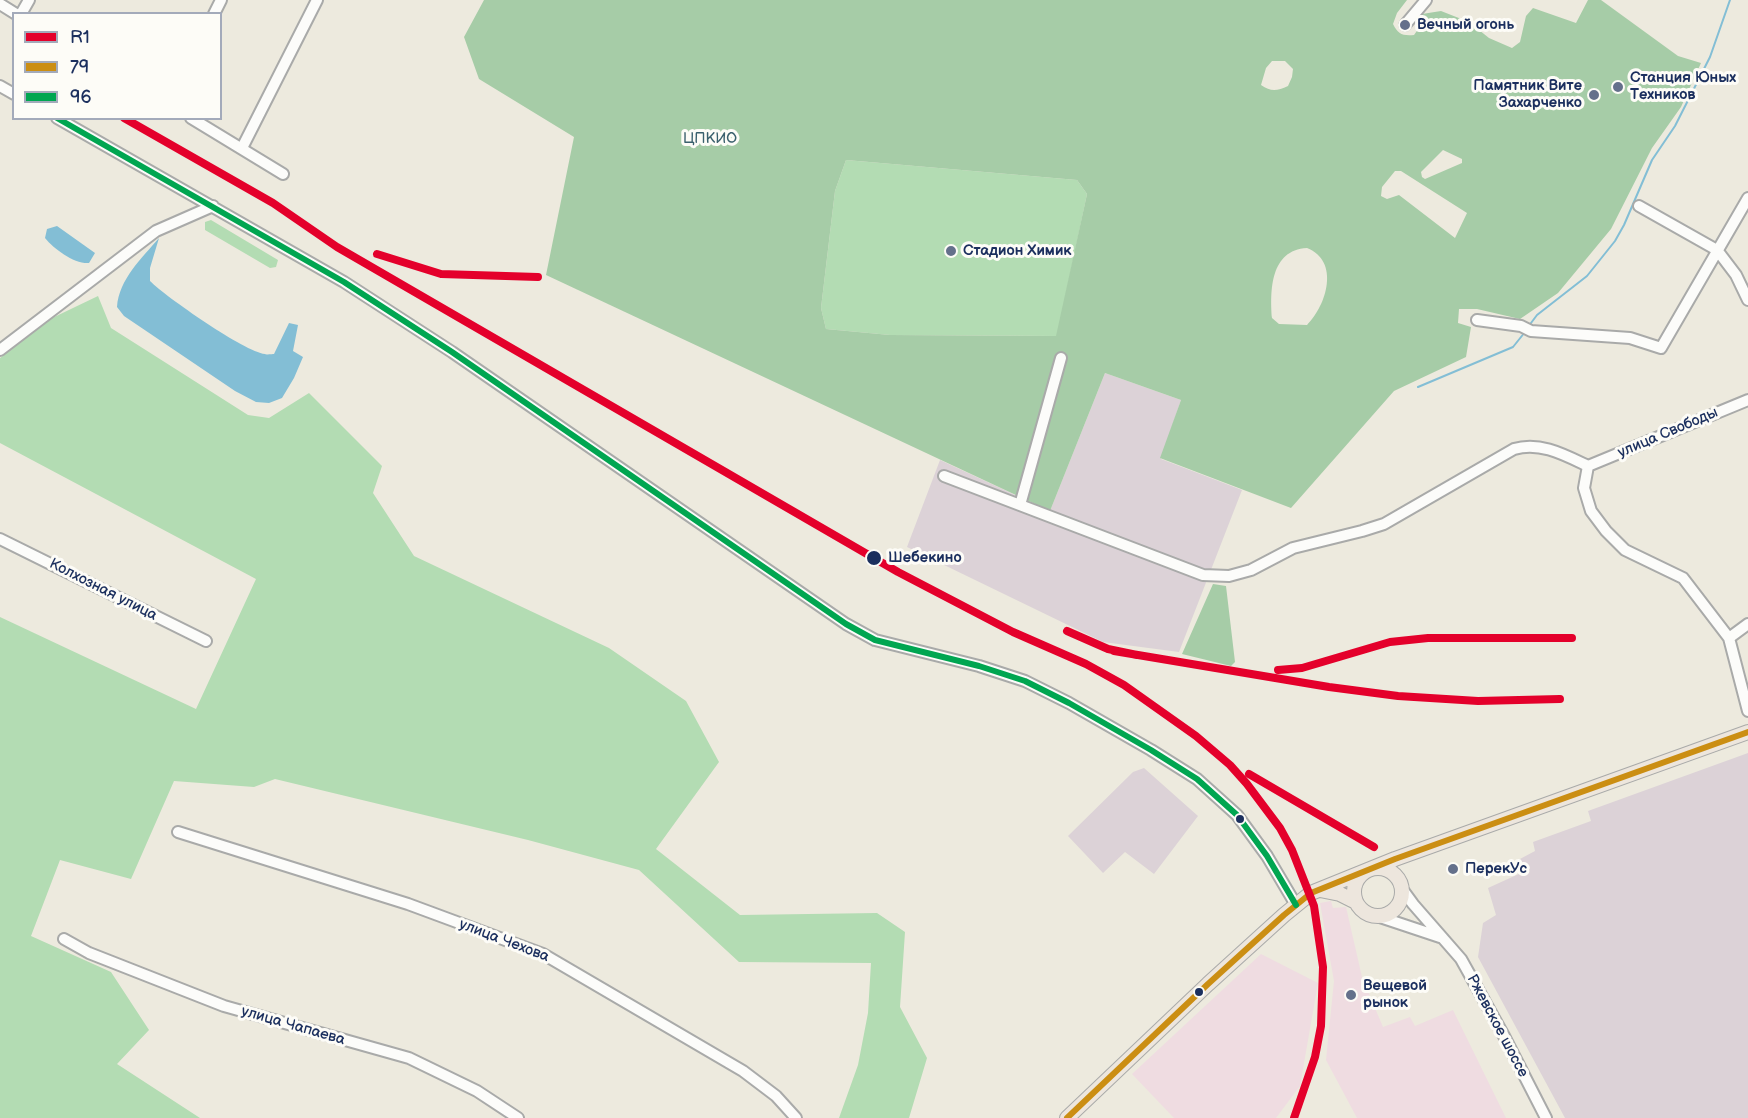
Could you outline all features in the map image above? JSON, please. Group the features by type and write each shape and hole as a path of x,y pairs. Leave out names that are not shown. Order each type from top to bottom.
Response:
{"main road":[{"path":"1067,1118 1208,984 1311,893 1413,853 1748,732"},
{"path":"1402,887 1391,872 1380,868 1369,870 1363,873 1355,883 1354,896 1365,913 1380,917 1392,912 1397,908 1402,895 1403,869 1413,853"},
{"path":"1320,890 1340,894 1356,902"}],"street":[{"path":"242,148 318,0"},
{"path":"1405,25 1426,0"},
{"path":"0,4 13,12"},
{"path":"61,120 344,282 452,352 846,624 875,640 979,666 1025,681 1069,703 1197,779 1237,815 1267,856 1296,904"},
{"path":"194,120 283,174"},
{"path":"1477,320 1526,328 1630,338 1661,348 1748,198"},
{"path":"0,350 156,231 213,206"},
{"path":"1639,206 1717,250 1736,275 1748,300"},
{"path":"1020,505 1061,358"},
{"name":"улица Свободы","path":"1588,466 1748,400"},
{"path":"945,476 1111,542 1203,575 1229,576 1251,570 1293,548 1383,524 1514,449 1534,445 1568,456 1588,466 1584,488 1591,511 1606,531 1625,550 1683,578 1729,638 1748,711"},
{"name":"Колхозная улица","path":"0,538 206,641"},
{"path":"1729,638 1748,624"},
{"name":"улица Чехова","path":"178,832 408,904 543,954 743,1071 776,1096 796,1118"},
{"name":"Ржевское шоссе","path":"1402,887 1413,904 1461,958 1546,1118"},
{"path":"1380,917 1443,938"},
{"name":"улица Чапаева","path":"64,939 89,953 224,1006 410,1059 477,1091 518,1118"}],"shaded area":[{"path":"1105,373 1181,400 1161,459 1242,490 1179,652 1103,642 907,547 940,460 1050,511"},
{"path":"1748,753 1748,1118 1565,1118 1478,957 1483,923 1496,915 1488,888 1521,873 1518,860 1535,851 1533,842 1591,821 1588,811"},
{"path":"1144,768 1198,816 1154,874 1125,852 1103,873 1068,836 1133,772"},
{"name":"Вещевой рынок","path":"1331,901 1333,908 1346,907 1362,977 1383,1027 1410,1017 1415,1026 1453,1010 1506,1118 1357,1118 1326,1060 1334,981 1320,903"},
{"path":"1261,954 1318,983 1300,1086 1276,1118 1174,1118 1132,1074"}],"green space":[{"name":"ЦПКИО","path":"484,0 1407,0 1397,13 1393,24 1401,34 1414,35 1419,28 1422,14 1441,11 1469,22 1489,38 1512,48 1520,42 1526,16 1533,8 1576,23 1588,0 1601,0 1678,56 1701,63 1681,107 1652,148 1611,229 1558,293 1520,319 1477,309 1459,309 1458,323 1471,327 1466,357 1394,391 1291,508 1160,458 1181,400 1105,373 1050,511 546,275 574,137 479,79 464,37","holes":["1272,61 1285,61 1293,69 1288,86 1274,90 1261,85 1266,68","1443,150 1462,159 1462,163 1425,179 1421,172","846,160 1077,180 1087,194 1056,336 890,335 826,329 821,308 835,191","1395,171 1401,171 1467,213 1455,238 1399,195 1387,199 1381,196 1382,187","1307,248 1317,254 1324,263 1327,273 1324,295 1320,306 1307,325 1279,324 1272,318 1272,285 1279,264 1295,250"]},
{"name":"Стадион Химик","path":"846,160 1077,180 1087,194 1057,336 890,335 826,329 821,308 835,191"},
{"path":"211,220 278,260 276,267 270,268 205,230 205,222"},
{"path":"98,296 111,328 248,415 269,418 309,393 382,466 373,493 414,556 609,648 686,701 719,762 656,849 740,915 877,913 905,932 900,1007 927,1058 909,1118 839,1118 858,1065 868,1013 871,963 739,962 639,870 528,840 275,779 254,787 174,781 131,879 60,860 31,936 111,972 149,1030 117,1064 200,1118 0,1118 0,617 196,709 256,579 0,443 0,358 48,320"},
{"path":"1213,584 1226,586 1235,662 1231,666 1182,654"}],"water":[{"path":"57,226 95,253 89,263 77,261 65,255 45,238 47,229"},
{"path":"159,238 150,268 150,281 188,311 224,334 255,351 274,354 289,323 298,325 293,351 303,357 282,398 269,403 256,402 235,391 124,316 117,307 127,278"}],"waterway":[{"path":"1528,327 1537,315 1587,276 1615,241 1652,160 1675,126 1710,57 1730,0"},
{"path":"1418,387 1513,347 1525,332"}],"transit line":[{"name":"96","path":"60,120 344,282 452,352 846,624 875,640 979,666 1025,681 1069,703 1197,779 1237,815 1267,856 1296,905"},
{"name":"R1","path":"128,120 273,203 337,247 898,572 1013,632 1086,664 1124,685 1196,736 1230,765 1280,828 1292,850 1314,906 1323,967 1321,1026 1315,1057 1294,1118"},
{"name":"R1","path":"377,254 441,274 538,277"},
{"name":"R1","path":"1067,631 1108,649 1137,655"},
{"name":"R1","path":"1278,670 1302,668 1390,642 1428,638 1572,638"},
{"name":"R1","path":"1114,651 1329,687 1398,696 1478,701 1560,699"},
{"name":"79","path":"1067,1118 1208,984 1311,893 1395,859 1748,732"},
{"name":"R1","path":"1249,774 1374,847"}],"place":[{"name":"Вечный огонь","path":"1405,25"},
{"name":"Станция Юных Техников","path":"1618,87"},
{"name":"Памятник Вите Захарченко","path":"1594,95"},
{"name":"Стадион Химик","path":"951,251"},
{"name":"Шебекино","path":"874,558"},
{"name":"ПерекУс","path":"1453,869"},
{"name":"Вещевой рынок","path":"1351,995"}]}
